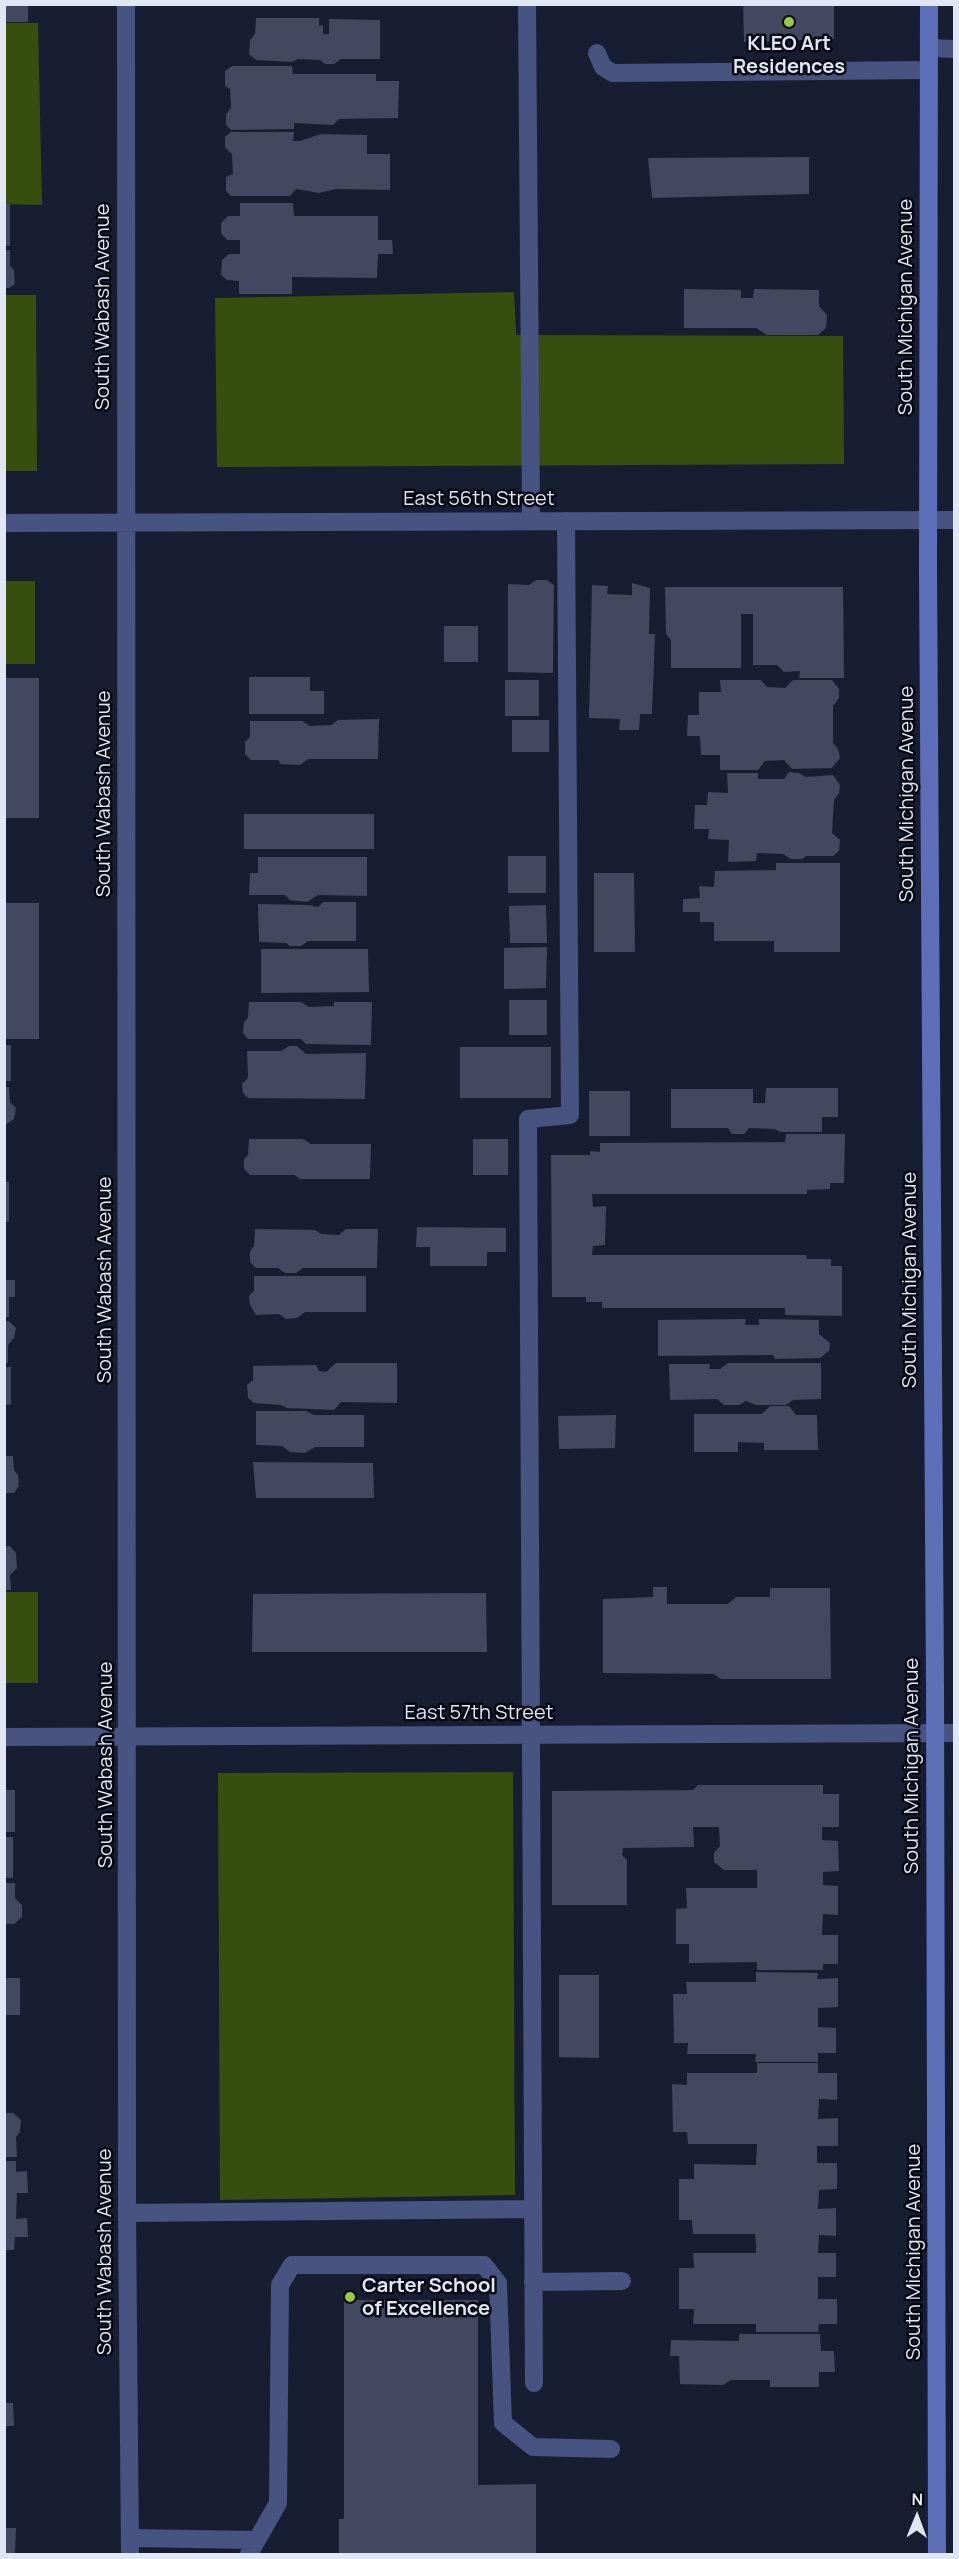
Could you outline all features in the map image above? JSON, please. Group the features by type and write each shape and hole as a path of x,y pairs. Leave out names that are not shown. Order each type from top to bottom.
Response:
{"street":[{"name":"South Wabash Avenue","path":"126,4 125,523 129,1737 127,2213 130,2546"},
{"path":"527,4 531,521"},
{"name":"South Michigan Avenue","path":"929,4 928,520 937,2554"},
{"path":"928,48 954,49"},
{"path":"597,53 603,67 613,73 929,69"},
{"name":"East 56th Street","path":"4,523 954,520"},
{"path":"534,2383 528,1119 570,1115 566,521"},
{"name":"East 57th Street","path":"4,1737 954,1733"},
{"path":"127,2213 533,2209"},
{"path":"130,2546 253,2547 278,2503 280,2285 292,2265 484,2265 498,2283 503,2423 533,2447 611,2448"},
{"path":"533,2282 622,2281"}],"green space":[{"path":"5,23 38,23 42,205 5,204"},
{"path":"514,292 516,335 843,336 844,464 217,467 215,298"},
{"path":"5,295 36,295 37,471 5,471"},
{"path":"5,581 35,581 35,664 5,664"},
{"path":"5,1592 38,1592 38,1683 5,1683"},
{"path":"513,1772 515,2195 220,2200 218,1773"}],"building":[{"path":"4,4 28,4 28,22 4,22"},
{"name":"KLEO Art Residences","path":"743,4 834,4 834,39 744,42"},
{"path":"256,18 319,18 319,26 323,25 323,34 329,34 329,19 380,20 380,59 341,59 334,64 325,64 320,60 298,59 292,62 256,60 249,54 250,40 255,34"},
{"path":"232,66 292,66 293,74 376,74 376,81 399,81 398,118 339,119 333,125 294,123 294,129 231,130 226,125 226,114 231,108 230,89 225,86 225,71"},
{"path":"231,132 294,132 293,141 321,134 367,135 367,154 390,154 390,190 336,189 319,193 296,189 290,196 231,196 226,191 226,177 233,174 232,154 225,148 225,137"},
{"path":"809,157 809,194 652,198 648,158"},
{"path":"240,203 293,203 294,216 378,216 378,240 392,240 393,254 378,254 377,278 292,277 292,294 239,294 239,281 227,280 221,275 222,260 229,254 240,254 240,240 227,240 221,233 221,223 228,216 240,216"},
{"path":"4,204 10,204 10,246 4,246"},
{"path":"4,250 10,250 10,266 14,270 15,284 9,288 4,288"},
{"path":"684,289 741,290 741,298 753,298 754,289 819,290 819,306 827,315 826,328 818,335 767,335 756,328 684,328"},
{"path":"536,580 547,580 554,585 553,673 508,672 508,584 529,585"},
{"path":"632,583 650,588 649,634 655,634 652,714 640,714 639,730 619,730 620,719 589,718 592,585 608,586 607,594 632,595"},
{"path":"665,587 843,587 844,678 799,678 800,671 784,672 777,665 753,665 753,614 741,614 741,668 671,668 671,640 666,634"},
{"path":"444,626 478,626 478,662 444,662"},
{"path":"249,677 310,677 310,691 324,691 324,714 249,714"},
{"path":"4,678 39,678 39,818 4,818"},
{"path":"505,680 539,680 539,716 505,716"},
{"path":"720,680 761,680 767,687 785,688 793,680 832,680 839,689 839,698 833,706 833,743 838,749 840,758 832,768 792,769 784,760 765,761 758,770 720,770 720,755 701,755 700,736 687,736 688,715 699,715 699,692 721,692"},
{"path":"379,719 378,759 308,759 300,765 281,764 278,760 251,760 245,754 245,742 250,737 250,721 302,721 310,726 331,725 338,720"},
{"path":"512,720 549,720 549,752 512,752"},
{"path":"789,772 799,773 806,777 833,775 840,785 839,793 834,800 832,833 840,840 839,851 833,856 806,856 802,859 791,859 783,854 757,853 756,861 728,862 729,840 708,839 709,829 694,829 695,805 707,805 708,792 728,793 727,773 758,773 758,779 784,779"},
{"path":"244,814 374,814 374,849 244,849"},
{"path":"508,856 546,856 546,893 508,893"},
{"path":"258,857 367,857 367,896 318,895 307,902 290,900 285,895 249,895 250,873 258,873"},
{"path":"776,863 840,863 840,952 774,952 774,941 714,941 714,922 700,922 700,912 683,912 683,899 700,898 699,886 714,887 715,871 776,870"},
{"path":"594,873 634,873 635,952 594,952"},
{"path":"323,902 356,902 356,941 308,941 301,946 259,942 258,904 318,907"},
{"path":"4,903 39,903 39,1039 4,1039"},
{"path":"546,905 547,943 510,943 509,906"},
{"path":"547,947 546,988 504,989 504,948"},
{"path":"261,949 368,949 369,992 261,993"},
{"path":"509,1000 547,1000 547,1035 509,1035"},
{"path":"249,1002 301,1002 309,1007 334,1006 334,1002 372,1002 371,1045 306,1044 301,1039 248,1039 243,1033 244,1022 248,1018"},
{"path":"4,1045 11,1045 11,1081 4,1081"},
{"path":"289,1046 297,1046 306,1054 366,1053 365,1099 248,1098 243,1093 242,1084 248,1078 247,1051 281,1051"},
{"path":"460,1047 551,1047 551,1098 460,1098"},
{"path":"4,1087 9,1087 10,1102 16,1108 14,1119 4,1126"},
{"path":"766,1088 838,1088 838,1117 822,1117 822,1132 780,1132 775,1129 749,1128 744,1134 732,1134 728,1128 671,1128 671,1089 753,1089 753,1103 765,1103"},
{"path":"589,1091 630,1091 630,1136 589,1136"},
{"path":"786,1134 845,1134 844,1183 830,1183 830,1189 807,1190 807,1194 592,1194 593,1207 606,1206 605,1245 593,1246 592,1255 806,1255 807,1259 831,1259 831,1266 842,1266 842,1316 785,1315 785,1308 602,1308 602,1302 586,1302 586,1297 552,1297 551,1155 590,1155 590,1151 600,1152 600,1143 785,1142"},
{"path":"249,1139 303,1139 311,1144 371,1144 370,1179 300,1179 295,1175 250,1175 244,1169"},
{"path":"473,1139 508,1139 508,1175 473,1175"},
{"path":"4,1182 9,1182 9,1222 4,1222"},
{"path":"417,1227 506,1228 506,1252 487,1252 487,1266 430,1266 430,1247 416,1247"},
{"path":"255,1229 315,1230 321,1234 339,1235 346,1229 378,1229 377,1268 303,1268 296,1273 285,1273 278,1268 256,1268 250,1262"},
{"path":"254,1276 366,1276 366,1312 305,1312 297,1318 286,1319 279,1314 256,1315 250,1305 249,1296 254,1291"},
{"path":"4,1280 15,1280 15,1297 9,1297 9,1317 4,1317"},
{"path":"746,1319 745,1325 759,1325 759,1319 819,1320 819,1334 830,1343 829,1351 820,1358 775,1359 773,1355 658,1356 658,1320"},
{"path":"4,1321 9,1321 16,1328 14,1338 8,1345 8,1363 4,1363"},
{"path":"336,1363 397,1363 397,1403 341,1402 334,1410 287,1408 281,1405 254,1403 248,1398 247,1385 253,1380 253,1366 316,1365 319,1371 326,1372"},
{"path":"728,1363 821,1363 821,1399 793,1400 786,1405 756,1405 746,1401 739,1405 724,1405 717,1399 670,1400 669,1364 710,1364 709,1369 720,1369"},
{"path":"4,1367 11,1367 11,1405 4,1404"},
{"path":"770,1406 789,1406 796,1415 817,1415 818,1450 764,1450 764,1443 738,1442 738,1452 694,1452 694,1414 762,1414"},
{"path":"256,1411 306,1411 314,1415 364,1415 364,1447 315,1447 305,1453 290,1452 282,1446 256,1445"},
{"path":"616,1415 615,1448 559,1449 558,1416"},
{"path":"4,1456 13,1456 19,1486 14,1493 4,1493"},
{"path":"253,1462 373,1463 374,1498 256,1498"},
{"path":"4,1546 10,1546 16,1553 17,1568 10,1575 11,1590 4,1590"},
{"path":"653,1587 667,1587 667,1604 728,1604 736,1597 770,1597 770,1588 830,1588 831,1679 721,1679 714,1674 603,1673 603,1599 653,1597"},
{"path":"486,1593 487,1652 252,1652 253,1594"},
{"path":"698,1785 823,1785 823,1794 839,1794 839,1827 822,1827 822,1840 838,1841 839,1871 823,1872 823,1885 838,1886 838,1915 823,1914 822,1935 838,1935 838,1964 823,1964 823,1970 757,1970 757,1962 689,1963 689,1944 676,1944 676,1909 687,1908 686,1888 757,1888 757,1870 724,1870 714,1862 714,1853 720,1846 719,1827 693,1827 694,1847 623,1848 622,1855 627,1860 627,1905 552,1905 552,1791 693,1790"},
{"path":"4,1790 15,1790 15,1832 4,1832"},
{"path":"4,1837 13,1837 13,1878 4,1878"},
{"path":"4,1883 15,1883 15,1898 22,1905 22,1917 14,1924 4,1924"},
{"path":"756,1972 818,1973 817,1979 838,1978 838,2007 818,2008 818,2027 836,2028 836,2053 818,2053 818,2062 755,2062 756,2054 687,2054 688,2043 674,2043 673,1994 687,1994 686,1982 756,1982"},
{"path":"559,1975 599,1975 599,2058 559,2057"},
{"path":"4,1978 20,1978 20,2015 4,2015"},
{"path":"757,2063 818,2063 818,2073 837,2073 837,2100 819,2099 818,2119 838,2118 838,2146 817,2146 817,2163 837,2163 837,2189 819,2190 818,2209 836,2208 836,2236 819,2235 818,2253 836,2253 836,2277 818,2277 818,2299 837,2299 837,2324 819,2324 818,2332 756,2332 756,2324 693,2324 694,2309 679,2309 679,2268 694,2268 693,2253 756,2253 756,2244 755,2234 693,2234 692,2220 679,2220 679,2179 694,2179 694,2164 756,2165 757,2144 688,2144 687,2132 673,2132 672,2084 687,2085 687,2073 757,2073"},
{"path":"4,2113 13,2113 21,2120 20,2132 16,2137 17,2157 4,2157"},
{"path":"4,2161 16,2161 16,2172 27,2171 28,2193 17,2193 16,2219 27,2218 28,2237 15,2237 14,2250 4,2250"},
{"path":"344,2300 478,2300 478,2485 536,2484 536,2554 339,2554 339,2519 344,2519"},
{"path":"739,2334 820,2334 821,2351 834,2351 835,2372 819,2372 819,2387 770,2387 770,2380 731,2380 723,2385 680,2384 679,2356 670,2356 671,2340 739,2341"},
{"path":"4,2403 13,2403 14,2426 4,2426"},
{"path":"4,2528 16,2528 15,2554 4,2554"}],"place":[{"name":"KLEO Art Residences","path":"789,22"},
{"name":"Carter School of Excellence","path":"350,2297"}]}
